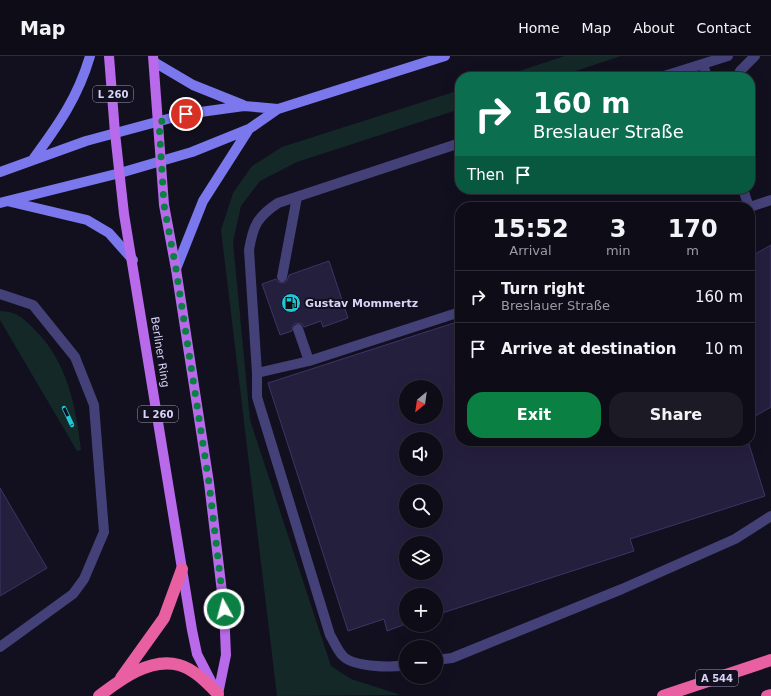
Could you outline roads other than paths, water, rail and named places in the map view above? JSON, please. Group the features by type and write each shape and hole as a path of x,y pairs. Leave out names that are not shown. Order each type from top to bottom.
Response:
{"highway":[{"path":"118,681 164,618 182,569"},
{"name":"A 544","path":"663,696 771,660"},
{"path":"99,696 118,681 154,664 179,665 198,675 218,695"},
{"path":"767,696 771,695"}],"main road":[{"path":"34,158 74,100 84,78 90,56"},
{"name":"Berliner Ring","path":"109,56 115,133 124,214 133,260 182,569 197,654 218,695"},
{"path":"5,202 120,173 192,152 249,129 278,109 444,56"},
{"path":"154,59 193,86 244,106"},
{"path":"154,59 165,210 176,269 209,483 224,609 226,655 218,695"},
{"path":"0,172 34,158 86,141 202,111 244,106 278,109"},
{"path":"176,269 203,202 249,129"},
{"path":"5,202 87,220 109,233 133,260"}],"lane":[{"path":"677,72 728,56"},
{"path":"740,72 755,56"},
{"path":"703,64 705,72"},
{"path":"399,666 360,664 343,657 330,635 257,397 250,250 252,230 264,213 278,203 455,145"},
{"path":"282,277 297,197"},
{"path":"755,205 771,200"},
{"path":"0,294 33,305 75,357 94,405 104,532 84,579 73,594 0,647"},
{"path":"257,372 309,361 455,314"},
{"path":"298,329 309,361"},
{"path":"443,659 452,658 622,589 735,539 771,516"}],"railway":[{"path":"64,408 72,425"}],"place":[{"name":"Gustav Mommertz","path":"291,303"}]}
